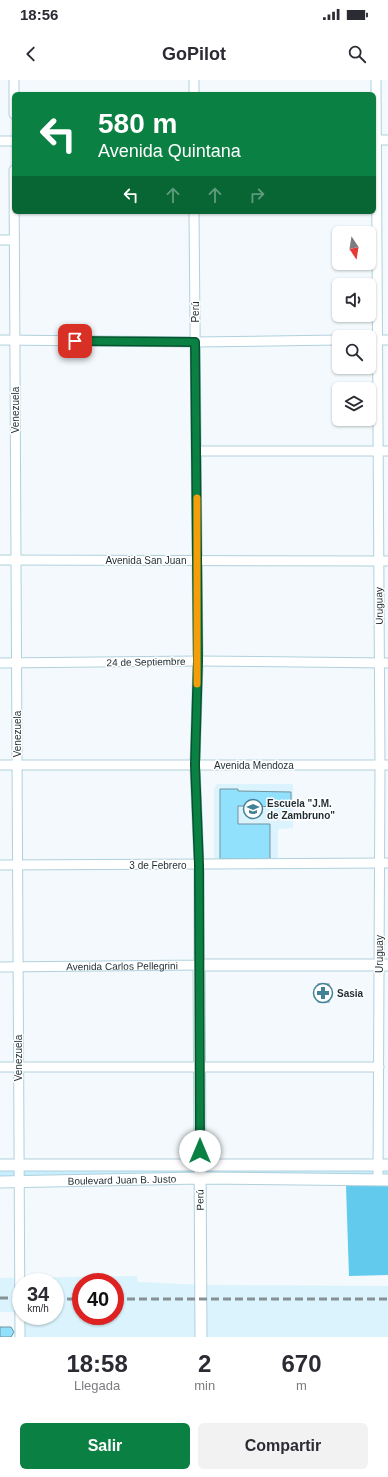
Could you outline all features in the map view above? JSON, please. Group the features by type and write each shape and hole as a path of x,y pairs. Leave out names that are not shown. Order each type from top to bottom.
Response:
{"street":[{"path":"14,80 14,92"},
{"path":"194,80 194,92"},
{"name":"Uruguay","path":"376,80 376,92"},
{"path":"376,140 388,140"},
{"path":"0,141 12,141"},
{"name":"Venezuela","path":"14,214 20,1337"},
{"name":"Perú","path":"194,214 198,661 195,765 199,865 201,1337"},
{"name":"Uruguay","path":"373,330 374,214"},
{"path":"0,240 14,240"},
{"path":"0,340 195,342 332,340"},
{"path":"376,340 388,340"},
{"name":"Uruguay","path":"375,374 378,451 378,561 384,663 383,965 379,1067 383,1180"},
{"path":"197,450 388,451"},
{"name":"Avenida San Juan","path":"0,560 388,561"},
{"name":"24 de Septiembre","path":"0,663 198,661 384,663"},
{"name":"Avenida Mendoza","path":"0,765 384,766"},
{"name":"3 de Febrero","path":"0,865 384,863"},
{"name":"Avenida Carlos Pellegrini","path":"0,967 383,965"},
{"path":"0,1067 379,1067"},
{"name":"Boulevard Juan B. Justo","path":"0,1165 383,1165"},
{"name":"Boulevard Juan B. Justo","path":"0,1182 200,1178 383,1180"}],"shaded area":[{"name":"Escuela \"J.M. de Zambruno\"","path":"217,784 293,784 293,828 278,829 278,861 217,861 214,857 214,789"},
{"path":"0,1165 388,1165 388,1180 0,1182"},
{"path":"346,1186 388,1186 388,1275 349,1276"},
{"path":"124,1276 137,1276 138,1282 202,1285 388,1286 388,1337 20,1337 20,1325 64,1325 64,1277 72,1277 72,1325 124,1325"},
{"path":"0,1278 12,1278 12,1312 0,1312"}],"building":[{"path":"220,789 238,789 238,791 291,792 291,807 238,806 238,824 270,824 270,859 220,859"},
{"name":"Sasia","path":"318,984 329,984 329,1002 318,1002"},
{"path":"0,1327 11,1327 14,1332 11,1337 0,1337"}],"railway":[{"path":"0,1298 12,1298"},
{"path":"64,1299 72,1299"},
{"path":"124,1299 388,1299"}],"slow traffic":[{"path":"197,498 197,684"}],"place":[{"name":"Escuela \"J.M. de Zambruno\"","path":"253,809"},
{"name":"Sasia","path":"323,993"}],"route":[{"path":"75,341 195,342 198,661 195,765 199,865 200,1151"}]}
